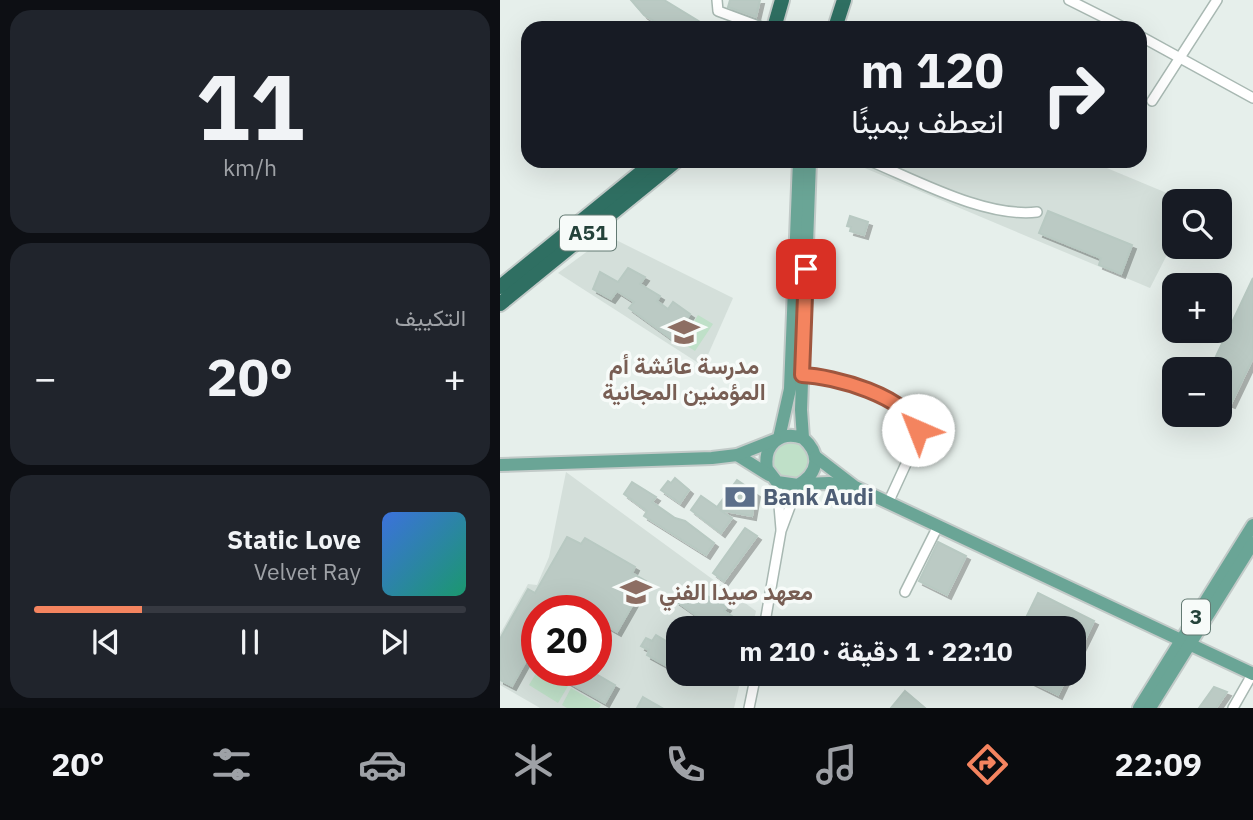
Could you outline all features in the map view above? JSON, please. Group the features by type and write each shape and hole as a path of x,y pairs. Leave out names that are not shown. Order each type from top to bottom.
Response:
{"highway":[{"path":"776,21 782,0"},
{"path":"837,21 844,0"},
{"name":"A51","path":"500,287 646,168"},
{"name":"A51","path":"500,304 667,168"}],"main road":[{"path":"775,480 765,459 777,439 790,389 799,168"},
{"path":"803,438 802,375 810,168"},
{"path":"500,465 737,456 787,435 803,438 812,446 816,457 855,487 1252,673"},
{"path":"737,456 775,480 855,487"},
{"path":"800,484 810,478 816,457"},
{"name":"3","path":"1147,704 1224,580 1252,525"},
{"name":"3","path":"1224,580 1252,543"}],"street":[{"path":"717,0 718,11 745,21"},
{"path":"1069,0 1111,21"},
{"path":"1152,101 1217,0"},
{"path":"1147,40 1252,98"},
{"path":"888,168 992,209 1019,214 1037,212"},
{"path":"802,375 824,376 853,383 904,411 915,421 916,442 888,503"},
{"path":"775,480 781,531"},
{"path":"766,616 781,531 800,484"},
{"path":"904,592 938,526"},
{"path":"1233,708 1252,673"},
{"path":"749,708 754,686"}],"shaded area":[{"path":"865,168 1107,168 1162,191 1162,259 1165,259 1150,288"},
{"name":"مدرسة عائشة أم المؤمنين المجانية","path":"608,236 733,298 703,366 558,273"},
{"name":"معهد صيدا الفني","path":"566,472 756,611 755,616 666,616 666,686 739,686 734,708 540,708 500,685 500,634 521,596 521,686 612,686 612,595 522,595 528,584 537,585 549,557"}],"green space":[{"path":"698,315 713,324 695,351 681,342"},
{"path":"791,441 805,447 811,461 805,475 791,481 777,475 771,461 777,447"},
{"path":"531,686 568,686 558,703"},
{"path":"571,688 601,705 599,708 567,708 562,705"}],"building":[{"path":"631,0 664,0 698,21 654,21 644,15"},
{"path":"730,0 760,0 756,17 728,7"},
{"path":"1048,211 1132,245 1121,274 1099,265 1101,258 1039,233"},
{"path":"850,216 868,222 864,235 850,231 851,227 847,226"},
{"path":"628,268 645,277 640,284 660,296 657,301 668,309 673,302 690,314 686,320 689,321 673,340 629,308 634,302 617,291 611,299 593,289 600,272 618,282"},
{"path":"1253,278 1253,358 1232,402 1232,357 1216,357 1222,343 1232,343 1232,322"},
{"path":"675,478 689,490 680,503 661,490 668,481 671,483"},
{"path":"737,480 756,493 752,516 720,510 732,518 721,533 691,510 701,496 717,507"},
{"path":"632,482 656,497 652,502 675,518 685,521 714,543 706,555 644,516 647,511 624,494"},
{"path":"745,528 757,536 724,581 713,573"},
{"path":"567,537 581,544 585,538 635,567 632,573 646,581 617,632 612,629 612,595 525,595 528,589 535,593"},
{"path":"938,542 966,556 947,595 919,581"},
{"path":"687,585 727,607 724,611 732,616 697,616 676,601"},
{"path":"1038,593 1084,616 1027,616"},
{"path":"521,602 521,670 512,686 500,680 500,639"},
{"path":"1086,617 1094,621 1086,637"},
{"path":"656,635 666,641 666,665 647,655 649,650 641,646 646,638 652,641"},
{"path":"612,683 615,685 605,703 575,686 612,686"},
{"path":"1040,686 1062,686 1058,695"},
{"path":"1214,687 1227,692 1216,708 1199,708"},
{"path":"905,691 925,708 891,708"},
{"path":"643,697 662,708 637,708"}],"place":[{"name":"مدرسة عائشة أم المؤمنين المجانية","path":"684,332"},
{"name":"Bank Audi","path":"740,497"},
{"name":"معهد صيدا الفني","path":"636,592"}],"route":[{"path":"806,269 802,375 824,376 853,383 904,411 915,421 918,430"}]}
